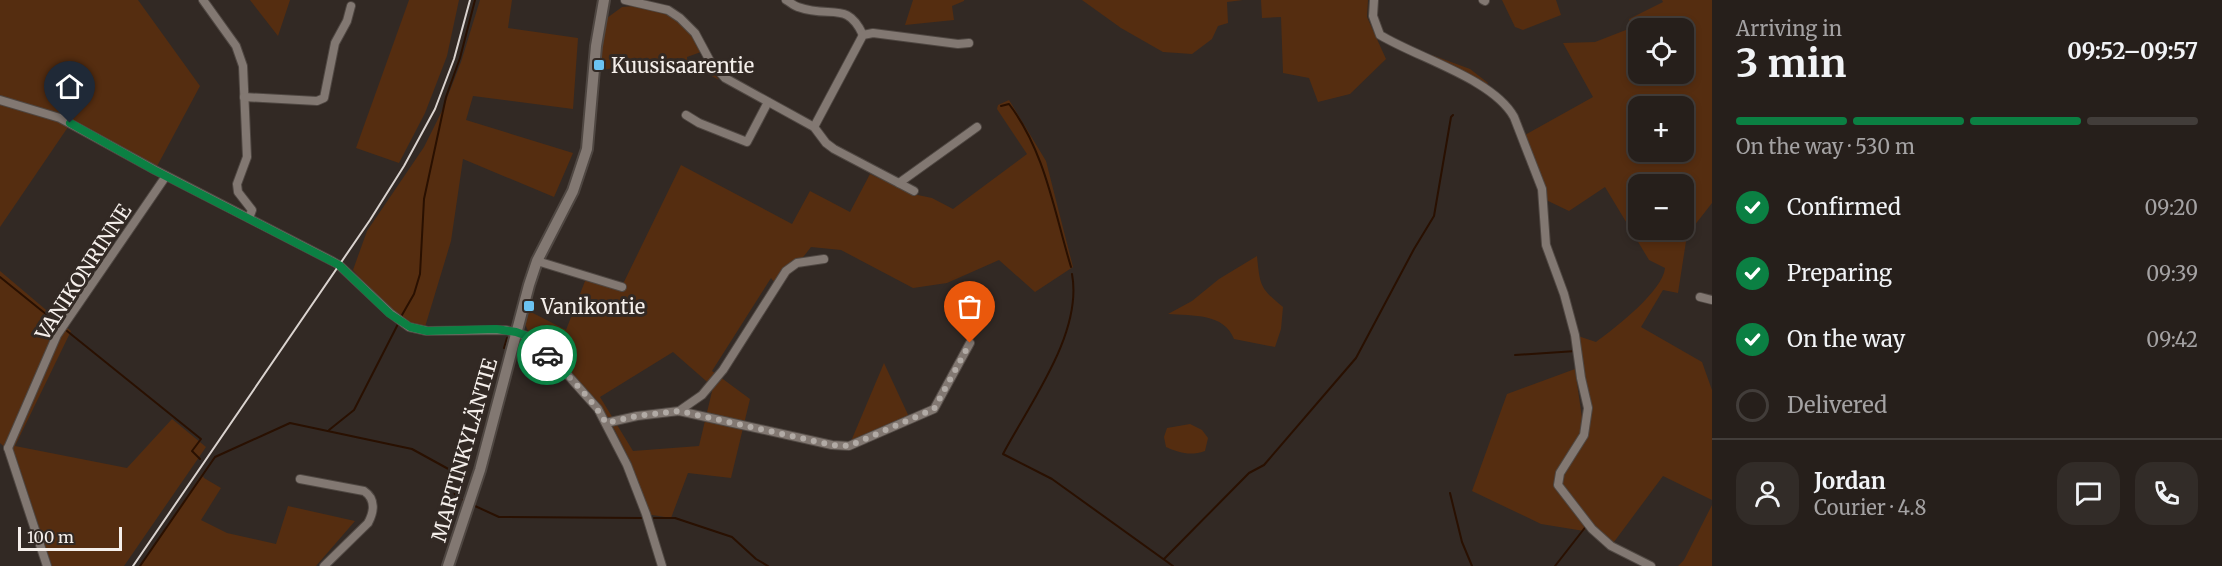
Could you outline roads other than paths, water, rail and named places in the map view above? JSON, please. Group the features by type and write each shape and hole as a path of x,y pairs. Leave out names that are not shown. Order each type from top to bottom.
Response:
{"street":[{"path":"203,0 239,51 243,66 247,157 237,184 238,192 252,210 249,218"},
{"name":"MARTINKYLÄNTIE","path":"448,566 480,470 537,261 573,191 587,149 596,46 604,0"},
{"path":"625,0 660,7 680,18 695,33 710,62 725,78 814,127 826,143 834,149 914,191"},
{"path":"786,0 799,8 843,6 849,9 858,20 863,36"},
{"path":"1374,0 1372,16 1380,35 1485,88 1510,109 1514,117 1542,189 1546,245 1564,294 1575,335 1588,408 1584,435 1560,473 1558,485 1592,529 1611,546 1651,566"},
{"path":"244,97 317,101 324,98 335,44 347,21 351,6"},
{"path":"814,127 863,36 873,33 969,43"},
{"path":"0,99 60,118 166,176 339,265 390,314 410,327 427,331 496,329 527,336 565,372 598,409 631,475 662,566"},
{"path":"686,115 699,123 747,142 768,102"},
{"path":"899,183 977,127"},
{"name":"VANIKONRINNE","path":"4,448 57,335 166,176"},
{"path":"679,411 702,395 723,370 786,271 797,263 824,259"},
{"path":"537,261 622,287"},
{"path":"1700,297 1712,300"},
{"path":"606,423 637,416 679,411 832,445 849,446 934,409 970,343"},
{"path":"4,448 47,566"},
{"path":"300,479 364,491 369,494 372,501 373,514 368,523 324,566"}],"waterway":[{"path":"402,315 414,294 420,274 424,199 446,97 460,58 475,0"},
{"path":"1001,106 1009,104 1021,122 1040,161 1071,267"},
{"path":"1164,559 1249,473 1264,465 1356,358 1434,216 1453,115"},
{"path":"1072,274 1073,297 1070,320 1062,343 1040,390 1003,454 1052,479 1173,566"},
{"path":"0,277 57,323"},
{"path":"329,430 354,410 398,324"},
{"path":"67,331 201,439 192,451 200,459"},
{"path":"504,348 507,338"},
{"path":"1515,355 1576,351"},
{"path":"140,566 215,457 290,423 412,449 452,471 455,496"},
{"path":"1450,493 1462,542 1472,566"},
{"path":"475,506 499,517 641,518"},
{"path":"654,518 675,518 732,537 756,559 768,566"},
{"path":"1555,566 1587,525"}],"railway":[{"path":"133,566 370,220 404,166 435,109 454,59 470,0"}],"place":[{"name":"Kuusisaarentie","path":"599,65"},
{"name":"Vanikontie","path":"529,306"}]}
